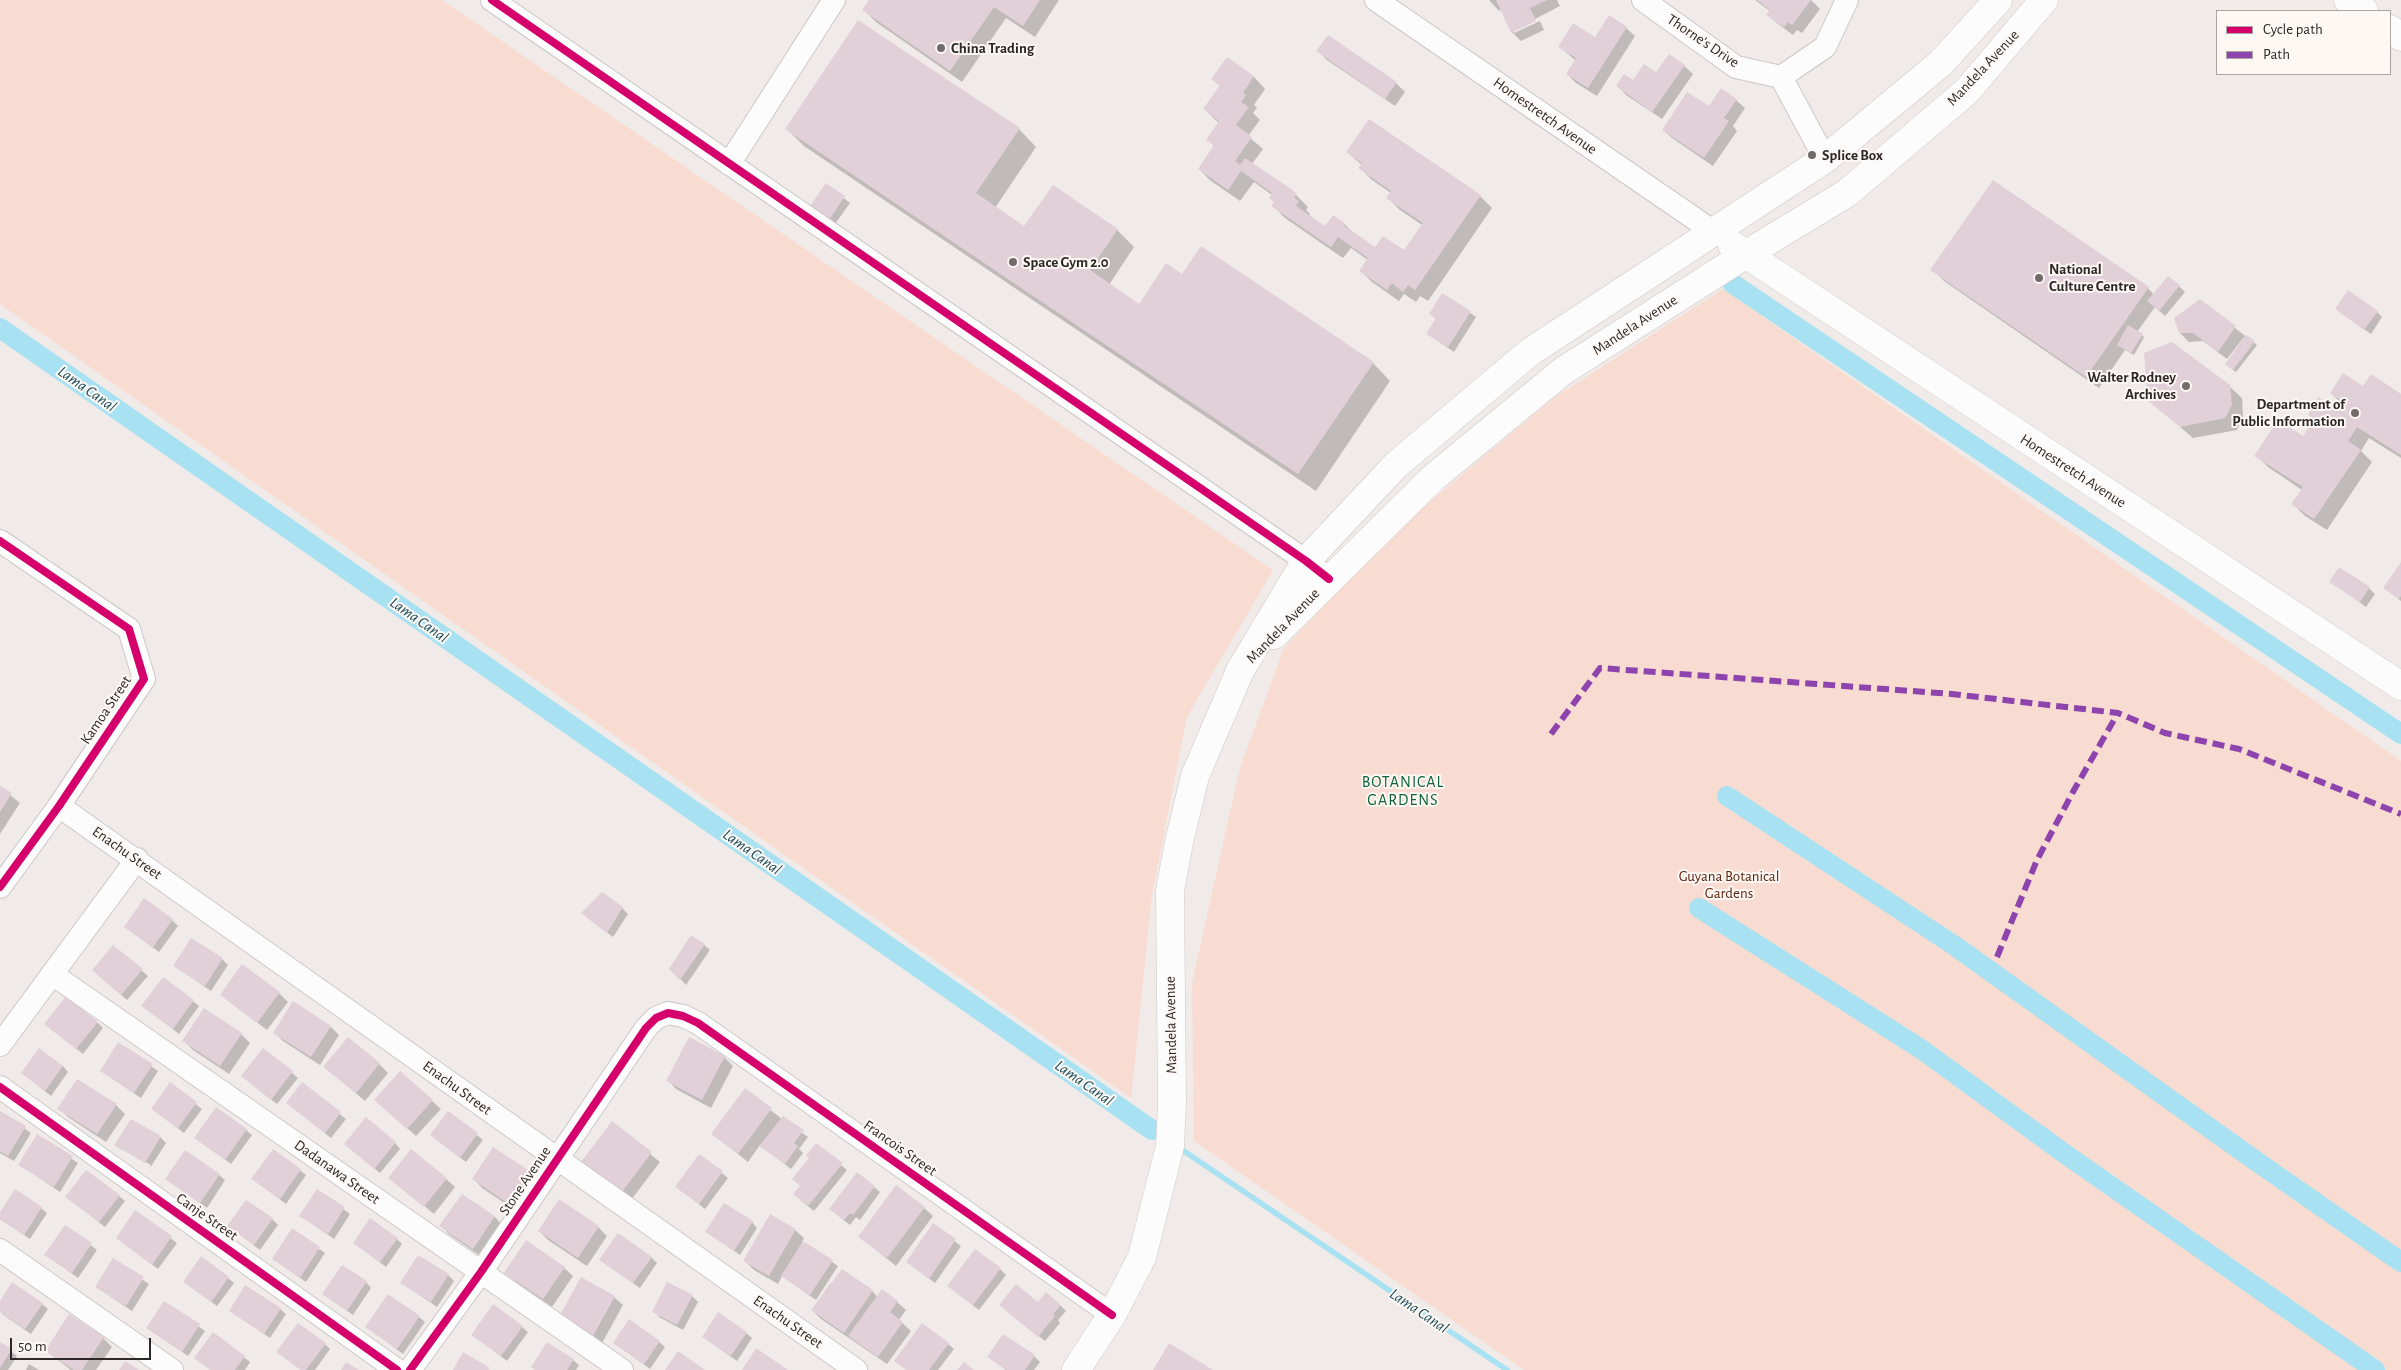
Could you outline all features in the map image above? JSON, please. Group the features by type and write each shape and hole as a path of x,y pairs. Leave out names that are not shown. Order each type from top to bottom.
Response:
{"main road":[{"name":"Mandela Avenue","path":"1076,1370 1112,1314 1142,1257 1163,1180 1170,1146 1172,1103 1170,891 1195,776 1240,670 1306,561 1396,465 1530,352 1825,158 1941,64 1998,0"},
{"name":"Mandela Avenue","path":"1240,670 1329,579 1434,477 1563,371 1745,255 1847,193 1967,91 2044,0"},
{"path":"2348,0 2363,10"},
{"name":"Homestretch Avenue","path":"1714,232 1745,255 2401,686"}],"street":[{"path":"492,0 1306,561 1329,579"},
{"path":"729,164 834,0"},
{"name":"Homestretch Avenue","path":"1376,0 1714,232"},
{"name":"Thorne's Drive","path":"1643,0 1736,67 1781,77"},
{"path":"1825,158 1781,77 1824,47 1847,0"},
{"name":"Kamoa Street","path":"0,541 129,629 144,679 59,806"},
{"path":"0,887 59,806"},
{"name":"Enachu Street","path":"59,806 137,859 556,1159 856,1370"},
{"path":"0,1045 137,859"},
{"name":"Dadanawa Street","path":"52,974 622,1370"},
{"name":"Stone Avenue","path":"410,1370 481,1272 646,1028 656,1018 668,1013"},
{"name":"Francois Street","path":"668,1013 683,1016 698,1023 1112,1314"},
{"name":"Canje Street","path":"0,1087 397,1370"},
{"path":"0,1250 172,1370"}],"green space":[{"path":"0,0 442,0 1273,570 1187,717 1152,895 1131,1098 0,304"},
{"name":"Guyana Botanical Gardens","path":"1723,289 2401,761 2401,1370 1524,1370 1194,1141 1192,983 1240,768 1284,648 1395,531 1555,397"}],"building":[{"name":"China Trading","path":"869,0 1040,0 1023,26 994,7 950,71 862,10"},
{"path":"1496,0 1547,0 1530,8 1536,21 1511,33"},
{"path":"1757,0 1811,0 1792,25 1788,22 1784,27 1766,15 1770,10"},
{"path":"1609,15 1627,27 1588,88 1566,74 1576,58 1558,47 1573,23 1595,37"},
{"path":"858,20 1020,128 976,193 1024,226 1053,185 1118,229 1090,270 1139,304 1166,263 1182,274 1201,246 1374,362 1298,474 785,129"},
{"path":"1328,35 1397,82 1385,99 1316,51"},
{"path":"1669,54 1685,65 1652,112 1616,86 1624,74 1633,80 1644,64 1656,72"},
{"path":"1227,57 1254,76 1243,93 1246,95 1241,102 1249,107 1236,125 1252,137 1235,161 1240,165 1245,158 1291,189 1297,194 1294,198 1299,201 1296,206 1325,226 1333,215 1345,223 1343,225 1375,247 1383,236 1404,250 1423,223 1386,198 1391,191 1358,168 1362,163 1346,152 1369,119 1481,195 1415,290 1408,285 1403,292 1392,283 1387,290 1359,271 1368,258 1338,237 1331,247 1271,206 1274,202 1269,198 1272,193 1241,171 1228,190 1198,169 1214,145 1206,140 1219,121 1203,109 1220,85 1211,79"},
{"path":"1721,88 1737,99 1724,118 1729,121 1704,158 1662,130 1687,92 1709,106"},
{"name":"National Culture Centre","path":"1993,180 2149,287 2086,377 1930,270"},
{"path":"826,183 845,196 829,220 810,206"},
{"path":"2168,276 2180,285 2159,311 2147,301"},
{"path":"2348,290 2378,311 2364,330 2335,309"},
{"path":"1442,293 1471,311 1448,347 1426,334 1436,318 1429,314"},
{"path":"2200,299 2236,326 2218,352 2193,333 2179,333 2174,318"},
{"path":"2128,325 2143,334 2131,353 2117,345"},
{"path":"2246,335 2255,341 2233,370 2225,364"},
{"path":"2172,342 2230,385 2232,405 2225,418 2180,427 2148,401 2144,353"},
{"path":"2343,373 2363,386 2371,374 2401,394 2401,455 2357,427 2348,441 2361,450 2314,519 2291,504 2303,487 2254,456 2278,420 2303,436 2314,419 2308,415 2318,397 2339,411 2344,403 2330,393"},
{"path":"2401,562 2401,596 2399,599 2383,588"},
{"path":"2339,567 2370,587 2360,602 2329,582"},
{"path":"0,786 12,793 0,812"},
{"path":"602,892 623,907 607,933 581,913"},
{"path":"144,898 173,919 153,947 124,927"},
{"path":"691,935 705,944 680,980 669,969"},
{"path":"191,938 223,958 205,986 173,966"},
{"path":"113,945 143,969 121,995 92,970"},
{"path":"242,964 280,992 257,1023 220,995"},
{"path":"163,977 194,1000 173,1029 141,1006"},
{"path":"66,996 98,1022 76,1049 44,1024"},
{"path":"293,1001 331,1026 311,1057 273,1033"},
{"path":"204,1008 242,1033 220,1066 182,1041"},
{"path":"348,1037 380,1063 356,1093 323,1067"},
{"path":"689,1037 725,1056 702,1100 666,1081"},
{"path":"118,1042 153,1064 134,1093 100,1071"},
{"path":"39,1048 63,1066 45,1091 21,1073"},
{"path":"263,1048 293,1071 271,1100 241,1076"},
{"path":"400,1071 433,1100 407,1129 374,1100"},
{"path":"77,1079 117,1104 97,1134 57,1109"},
{"path":"170,1082 197,1102 178,1128 151,1109"},
{"path":"302,1082 341,1112 325,1133 286,1103"},
{"path":"745,1088 772,1108 738,1154 711,1134"},
{"path":"216,1107 247,1129 225,1160 194,1138"},
{"path":"0,1111 26,1126 8,1156 0,1151"},
{"path":"448,1111 478,1133 460,1158 430,1135"},
{"path":"783,1116 804,1130 794,1143 798,1146 785,1164 759,1146"},
{"path":"366,1117 396,1142 374,1169 344,1144"},
{"path":"131,1119 161,1136 145,1163 114,1145"},
{"path":"612,1121 652,1152 622,1192 581,1162"},
{"path":"37,1134 73,1156 54,1187 18,1165"},
{"path":"816,1143 843,1163 808,1206 793,1194 800,1186 792,1179 809,1158 806,1156"},
{"path":"493,1147 531,1172 509,1204 472,1179"},
{"path":"273,1149 301,1169 280,1199 251,1179"},
{"path":"411,1149 447,1178 424,1207 388,1178"},
{"path":"185,1150 220,1174 200,1203 165,1179"},
{"path":"699,1154 723,1171 699,1204 675,1187"},
{"path":"86,1170 120,1195 99,1222 65,1197"},
{"path":"857,1172 875,1186 853,1215 850,1213 844,1220 829,1209"},
{"path":"896,1185 925,1207 887,1258 858,1237"},
{"path":"15,1189 42,1207 24,1235 0,1219 0,1212"},
{"path":"317,1189 345,1207 328,1234 299,1216"},
{"path":"462,1194 495,1216 473,1249 439,1226"},
{"path":"559,1199 599,1226 578,1258 538,1231"},
{"path":"246,1200 273,1218 254,1245 227,1226"},
{"path":"724,1203 753,1221 734,1251 705,1232"},
{"path":"135,1210 172,1236 152,1265 116,1238"},
{"path":"770,1214 796,1229 769,1276 743,1261"},
{"path":"370,1218 398,1238 380,1262 353,1243"},
{"path":"933,1223 956,1239 929,1279 906,1262"},
{"path":"65,1225 92,1243 72,1273 44,1255"},
{"path":"292,1228 320,1247 300,1278 272,1259"},
{"path":"618,1233 652,1257 633,1283 599,1260"},
{"path":"526,1240 565,1267 543,1299 504,1273"},
{"path":"803,1241 833,1260 810,1295 781,1276"},
{"path":"975,1249 1001,1268 973,1305 947,1286"},
{"path":"418,1255 449,1274 431,1302 400,1283"},
{"path":"201,1256 229,1277 211,1302 183,1282"},
{"path":"113,1258 144,1277 126,1306 95,1287"},
{"path":"342,1265 367,1281 347,1311 322,1294"},
{"path":"842,1269 873,1290 844,1333 811,1310"},
{"path":"581,1277 615,1296 593,1336 559,1317"},
{"path":"12,1282 43,1303 25,1329 0,1312 0,1301"},
{"path":"667,1282 693,1295 677,1325 652,1312"},
{"path":"1016,1284 1038,1302 1046,1292 1061,1305 1053,1314 1055,1316 1038,1337 999,1305"},
{"path":"245,1285 281,1308 264,1334 229,1311"},
{"path":"882,1289 898,1301 890,1312 903,1322 878,1357 848,1336"},
{"path":"388,1294 420,1316 397,1349 365,1327"},
{"path":"164,1301 200,1324 182,1352 146,1328"},
{"path":"493,1304 523,1326 501,1356 471,1335"},
{"path":"718,1312 747,1332 731,1356 702,1337"},
{"path":"69,1314 104,1337 82,1370 74,1370 45,1351"},
{"path":"629,1319 660,1341 644,1364 613,1343"},
{"path":"298,1323 326,1343 306,1370 301,1370 276,1352"},
{"path":"922,1323 949,1343 929,1370 906,1370 894,1361"},
{"path":"213,1332 245,1356 235,1370 210,1370 194,1358"},
{"path":"1003,1334 1035,1355 1025,1370 1007,1370 987,1357"},
{"path":"0,1342 12,1349 0,1368"},
{"path":"547,1342 574,1359 567,1370 535,1370 531,1367"},
{"path":"1169,1343 1213,1370 1153,1370"},
{"path":"756,1348 788,1370 742,1370"},
{"path":"678,1351 705,1370 665,1370"},
{"path":"463,1352 490,1368 488,1370 453,1370"},
{"path":"125,1361 139,1370 119,1370"},
{"path":"346,1362 359,1370 341,1370"},
{"path":"964,1362 974,1370 957,1370"}],"waterway":[{"path":"1733,284 2401,734"},
{"name":"Lama Canal","path":"0,328 1152,1130"},
{"path":"1727,796 1955,946 2253,1159 2401,1262"},
{"path":"1699,908 1921,1049 2065,1154 2375,1370"},
{"name":"Lama Canal","path":"1152,1130 1162,1136"},
{"name":"Lama Canal","path":"1178,1147 1507,1370"}],"marked path":[{"path":"1551,734 1600,668 1952,694 2118,713 2165,733 2239,749 2401,814"},
{"path":"1997,957 2037,860 2118,713"}],"cycle path":[{"path":"492,0 1306,561 1329,579"},
{"path":"0,541 129,629 144,679 59,806 0,887"},
{"path":"410,1370 481,1272 646,1028 656,1018 668,1013 683,1016 698,1023 1112,1315"},
{"path":"0,1087 397,1370"}],"place":[{"name":"China Trading","path":"941,48"},
{"name":"Splice Box","path":"1812,155"},
{"name":"Space Gym 2.0","path":"1013,262"},
{"name":"National Culture Centre","path":"2039,278"},
{"name":"Walter Rodney Archives","path":"2186,386"},
{"name":"Department of Public Information","path":"2355,413"}],"district":[{"name":"BOTANICAL GARDENS","path":"1403,791"}]}
